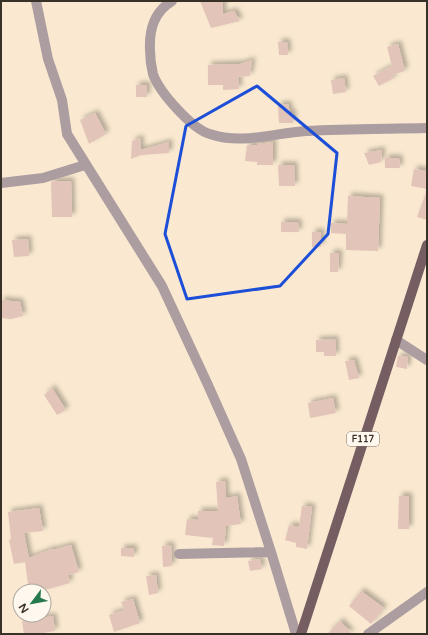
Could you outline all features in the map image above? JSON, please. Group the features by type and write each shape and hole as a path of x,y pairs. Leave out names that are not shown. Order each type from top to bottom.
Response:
{"main road":[{"name":"F117","path":"300,634 427,245"}],"street":[{"path":"36,1 48,59 62,100 64,125 67,134 162,286 241,459 296,634"},
{"path":"172,1 163,6 156,17 152,28 150,56 153,74 160,88 171,101 195,125 208,134 225,138 242,139 304,132 427,128"},
{"path":"1,183 43,178 85,165"},
{"path":"396,340 427,360"},
{"path":"180,554 271,552"},
{"path":"368,634 427,592"}],"highlighted area":[{"path":"257,86 337,153 328,234 280,286 187,299 165,234 186,126"}],"building":[{"path":"200,1 223,1 223,14 234,11 240,21 211,28"},
{"path":"278,42 287,42 288,55 279,55"},
{"path":"398,44 405,71 392,75 394,78 379,86 373,76 392,66 387,47"},
{"path":"252,60 250,76 238,77 239,89 223,90 223,85 208,85 208,65 240,64"},
{"path":"344,78 346,92 333,94 331,80"},
{"path":"136,85 147,85 147,97 136,97"},
{"path":"288,104 290,113 293,113 293,123 279,123 278,105"},
{"path":"95,113 106,134 89,144 80,120"},
{"path":"140,138 141,150 169,142 169,153 141,155 131,159 132,141"},
{"path":"273,142 273,165 257,165 257,162 245,161 247,145"},
{"path":"382,150 381,162 369,165 364,153"},
{"path":"385,158 399,158 400,168 385,168"},
{"path":"278,165 294,165 295,186 279,186"},
{"path":"414,169 427,171 427,189 411,186"},
{"path":"71,181 72,217 52,217 51,182"},
{"path":"427,193 427,220 417,217"},
{"path":"348,196 380,198 378,251 346,250 346,234 331,233 331,223 347,224"},
{"path":"281,222 298,222 299,232 281,232"},
{"path":"312,232 321,232 321,247 312,247"},
{"path":"28,239 29,256 14,257 12,240"},
{"path":"330,253 339,253 338,272 330,272"},
{"path":"1,300 20,302 23,316 11,319 1,318"},
{"path":"335,339 336,356 324,356 324,352 316,352 316,340"},
{"path":"398,356 408,357 407,369 396,367"},
{"path":"354,360 359,378 349,380 345,361"},
{"path":"52,388 66,410 57,415 44,395"},
{"path":"333,398 336,413 310,418 308,403"},
{"path":"225,481 226,498 237,496 241,524 226,526 224,546 212,545 213,538 185,535 187,519 198,520 198,511 218,511 216,482"},
{"path":"399,496 409,496 409,529 398,529"},
{"path":"302,506 312,507 307,549 296,547 296,543 285,540 289,525 299,527"},
{"path":"39,508 43,531 24,533 29,558 52,549 71,545 79,572 68,575 70,583 52,588 52,583 28,583 25,562 14,564 9,540 11,539 8,512"},
{"path":"171,545 172,566 163,567 162,546"},
{"path":"121,548 134,548 134,557 121,556"},
{"path":"260,559 262,569 250,571 248,561"},
{"path":"156,575 158,593 149,595 146,576"},
{"path":"361,591 384,608 371,624 349,606"},
{"path":"133,599 140,623 114,632 109,615 124,610 121,602"},
{"path":"52,616 55,631 37,634 24,634 22,623 52,623"},
{"path":"340,621 352,634 327,634"}]}
